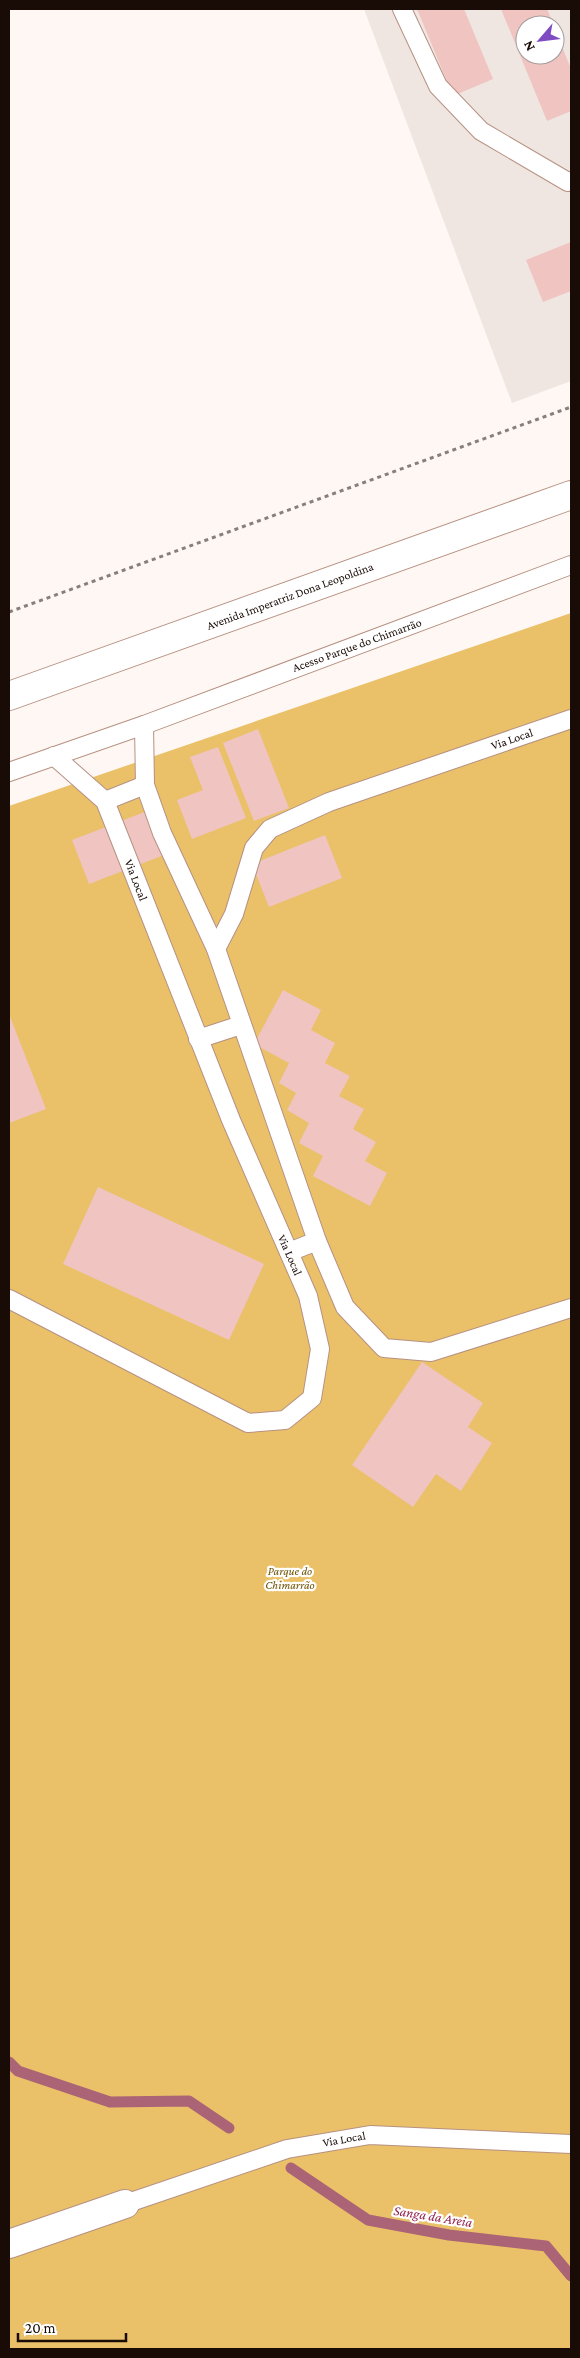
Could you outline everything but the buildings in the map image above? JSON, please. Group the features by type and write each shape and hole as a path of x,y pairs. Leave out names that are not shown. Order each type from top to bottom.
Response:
{"main road":[{"name":"Avenida Imperatriz Dona Leopoldina","path":"9,696 571,495"},
{"path":"9,2244 125,2204"}],"lane":[{"path":"402,9 438,86 481,131 568,182 571,181"},
{"name":"Acesso Parque do Chimarrão","path":"9,772 144,725 571,565"},
{"name":"Via Local","path":"216,949 234,914 254,848 270,828 330,802 571,719"},
{"path":"144,725 145,785 162,833 216,949 317,1241 345,1307 384,1348 431,1352 571,1308"},
{"path":"54,756 105,801 145,785"},
{"name":"Via Local","path":"9,1299 248,1423 285,1420 312,1398 320,1350 308,1296 262,1194 198,1039 105,801"},
{"path":"198,1039 241,1025"},
{"path":"289,1252 317,1241"},
{"name":"Via Local","path":"125,2204 287,2149 370,2135 571,2144"}],"path":[{"path":"9,612 571,407"}],"shaded area":[{"path":"364,9 571,9 571,381 512,403"}],"green space":[{"name":"Parque do Chimarrão","path":"571,613 571,2349 9,2349 9,806"}],"waterway":[{"name":"Sanga da Areia","path":"9,2062 18,2071 110,2102 189,2101 229,2128"},
{"name":"Sanga da Areia","path":"291,2168 368,2220 449,2235 546,2246 571,2276"}]}
